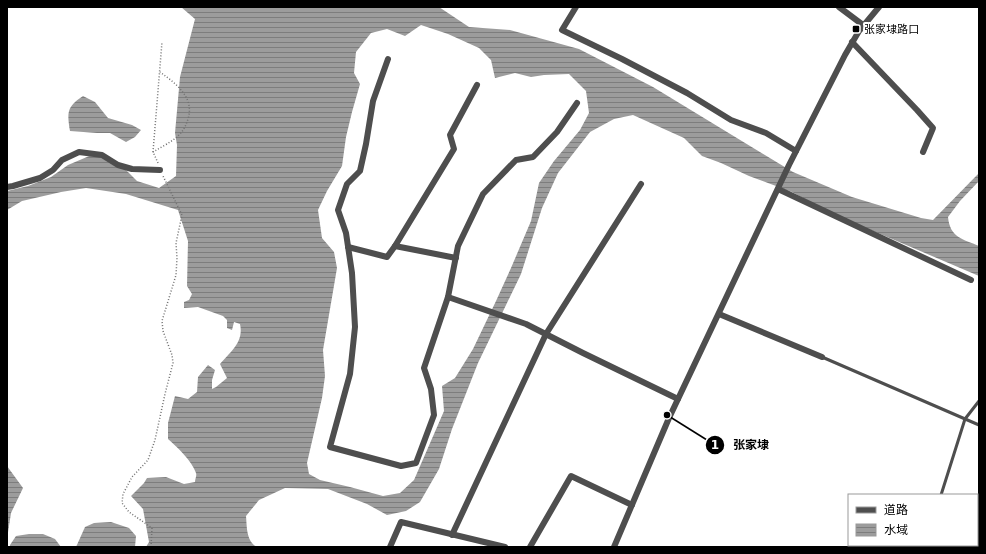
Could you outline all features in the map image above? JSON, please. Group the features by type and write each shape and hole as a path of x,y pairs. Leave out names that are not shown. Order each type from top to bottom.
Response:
{"street":[{"path":"576,7 562,30 687,93 731,120 766,133 796,151"},
{"path":"839,7 863,25"},
{"path":"614,547 678,399 789,165 845,54 863,25 879,7"},
{"path":"852,42 917,110 932,128 923,152"},
{"path":"388,59 373,101 360,171 347,184 338,210 346,232 352,273 355,327 350,374 330,447 401,466 416,463 434,415 431,389 424,368 448,297 458,246 483,194 516,160 533,157 557,132 577,103"},
{"path":"348,247 387,257 454,149 450,135 477,85"},
{"path":"7,187 40,178 53,170 62,160 79,152 102,155 118,165 132,169 160,170"},
{"path":"452,535 546,334 641,184"},
{"path":"778,189 971,280"},
{"path":"395,246 456,258"},
{"path":"448,297 526,324 678,399"},
{"path":"719,314 822,358"},
{"path":"530,547 571,476 632,505"},
{"path":"390,547 401,522 505,547"}],"lane":[{"path":"822,358 979,425"},
{"path":"941,494 965,419 979,401"}],"path":[{"path":"151,547 152,528 129,512 122,503 123,494 132,477 148,460 155,440 173,363 172,355 163,332 162,321 176,275 176,243 182,215 153,152 162,42"},
{"path":"153,152 178,136 185,127 189,116 190,106 184,93 174,82 160,72"}],"water":[{"path":"181,7 439,7 469,27 510,30 579,49 653,87 793,172 852,197 921,218 933,220 979,173 979,181 960,201 948,217 949,224 954,234 979,246 979,276 831,213 792,192 702,156 684,138 633,115 614,119 590,132 558,173 542,208 521,274 478,363 452,429 439,469 420,502 406,511 387,515 367,504 328,489 285,488 259,500 246,516 249,537 253,544 257,547 146,547 149,542 143,509 131,496 147,478 166,477 184,484 195,482 196,474 194,468 180,450 168,439 168,423 175,396 188,399 197,392 198,377 208,365 215,370 212,380 212,389 227,378 220,364 236,346 240,336 240,324 234,322 232,330 227,328 227,320 223,316 198,307 184,308 184,302 189,300 192,294 187,286 188,241 178,210 126,194 86,188 22,201 7,210 7,191 28,186 51,177 68,165 94,154 120,164 137,181 159,188 176,176 177,145 175,133 180,77 195,19","holes":["421,25 448,34 479,48 491,60 495,78 515,73 531,77 569,74 586,91 589,113 580,130 554,161 539,183 531,221 496,301 473,349 455,378 442,386 444,411 414,480 400,493 383,496 320,480 309,474 307,463 322,398 325,376 323,350 337,268 334,252 322,238 318,210 342,166 346,137 360,84 354,73 356,52 371,33 387,29 405,36"]},
{"path":"83,96 95,102 108,118 132,125 141,130 135,137 126,142 110,133 70,131 69,110 74,103"},
{"path":"7,466 23,488 11,513 7,539"},
{"path":"111,522 129,528 136,536 135,547 76,547 85,527 94,523"},
{"path":"43,534 55,539 61,547 10,547 16,536"}],"place":[{"name":"张家埭路口","path":"856,29"},
{"name":"张家埭","path":"667,415"}]}
